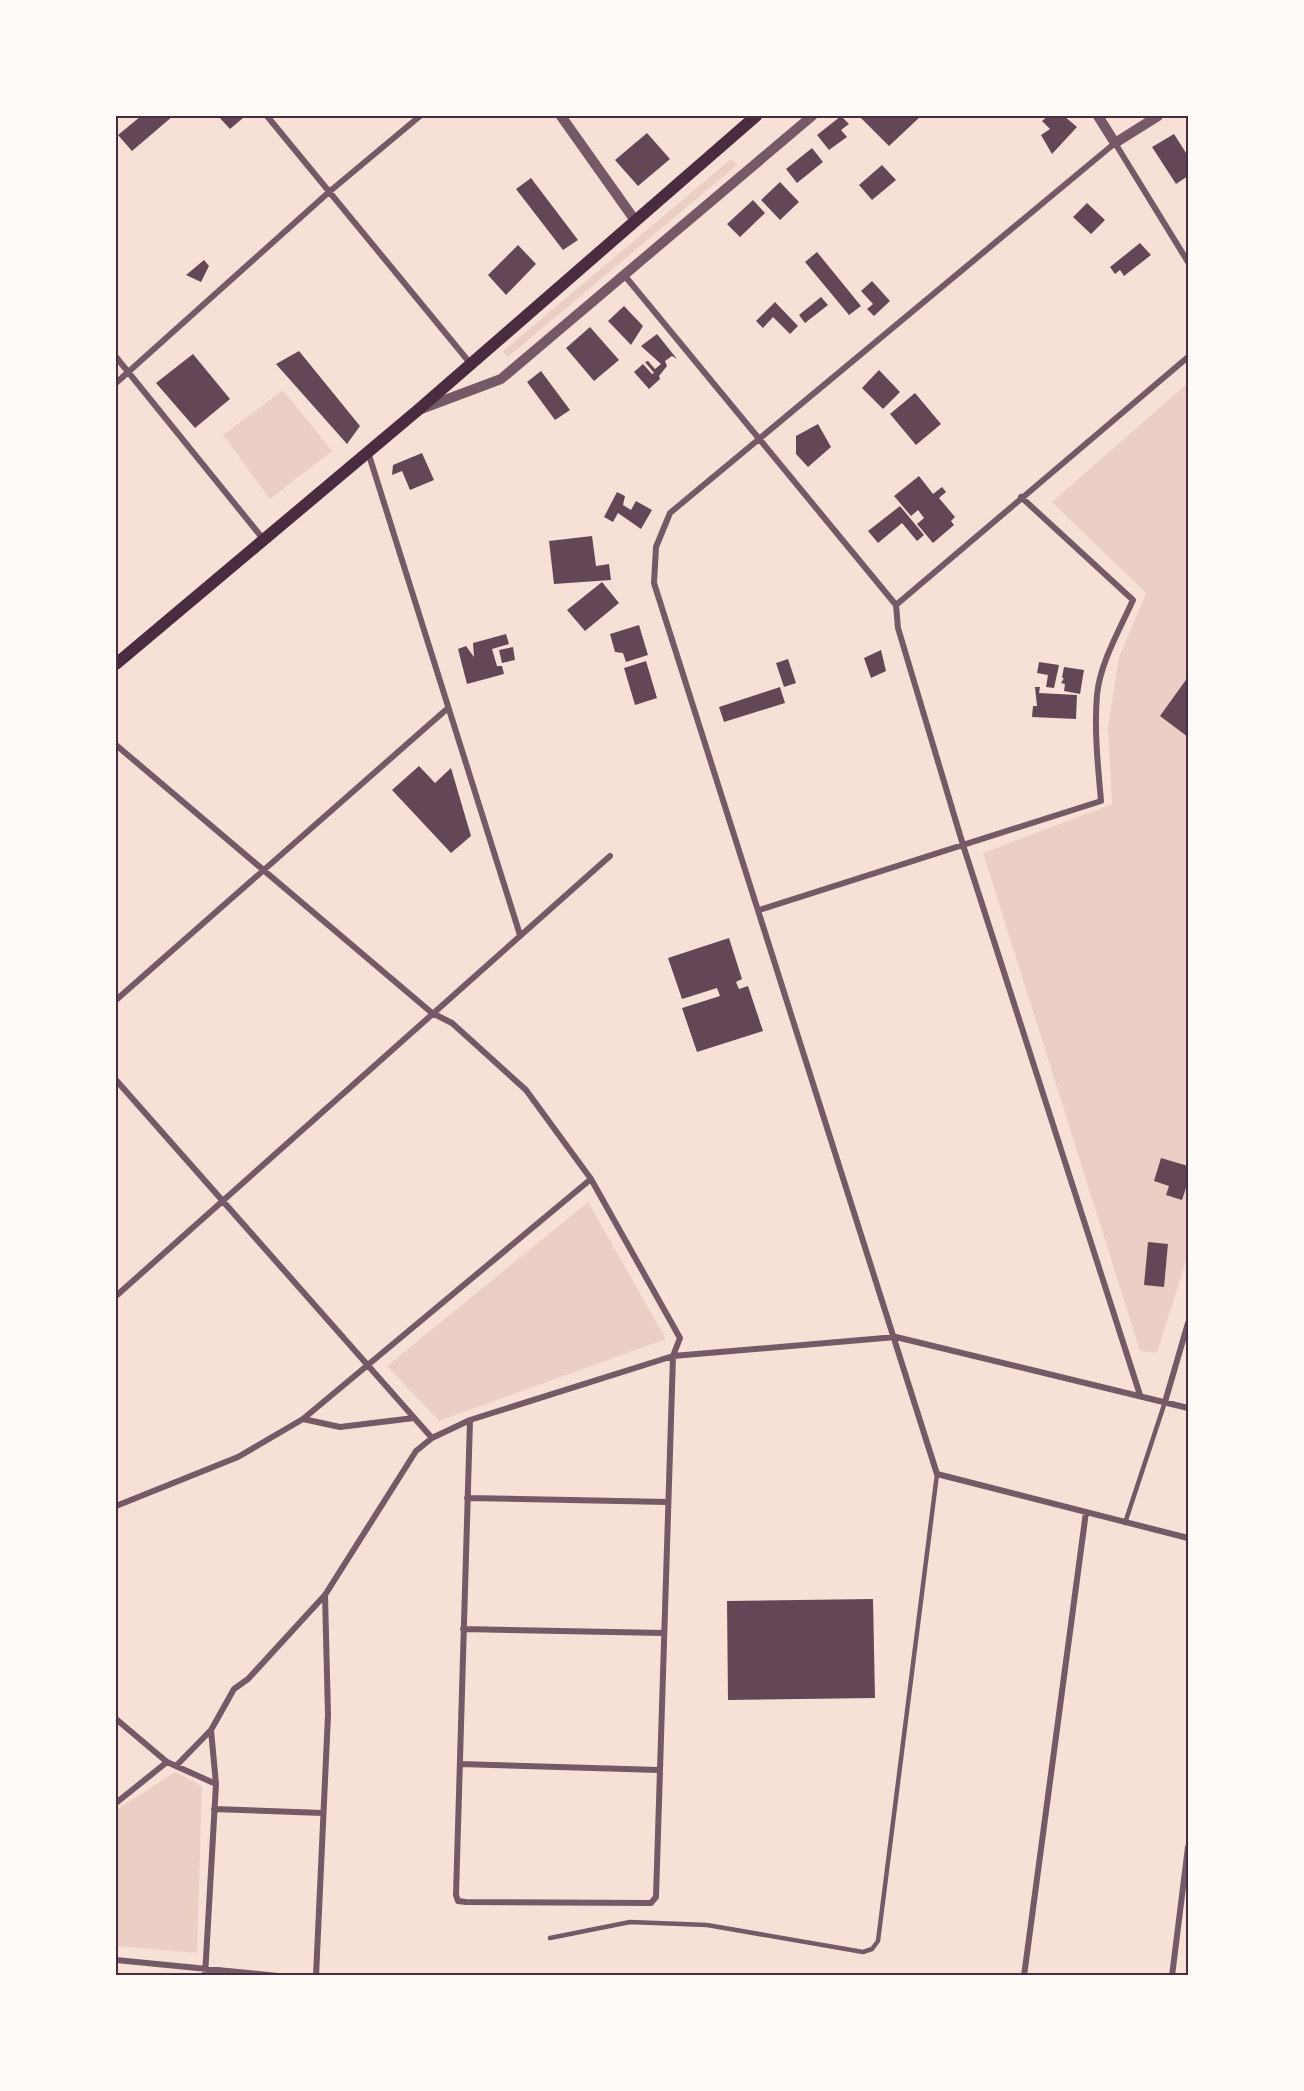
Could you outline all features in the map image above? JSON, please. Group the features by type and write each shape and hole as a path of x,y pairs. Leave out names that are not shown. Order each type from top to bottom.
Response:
{"main road":[{"path":"116,664 418,410 743,120 756,116"}],"street":[{"path":"267,116 470,363"},
{"path":"116,383 329,192 420,116"},
{"path":"561,116 634,219"},
{"path":"418,410 501,379 812,116"},
{"path":"1098,116 1188,262"},
{"path":"1158,116 1115,143 670,513 656,547 654,583 938,1474 1188,1538"},
{"path":"625,276 896,606 898,628 963,845 1140,1395"},
{"path":"116,357 264,540"},
{"path":"896,606 1021,497 1188,357"},
{"path":"368,451 520,935"},
{"path":"759,910 1101,801 1096,743 1097,693 1111,651 1133,600 1021,497"},
{"path":"116,1000 448,708"},
{"path":"116,745 432,1013 452,1023 526,1090 591,1179 680,1338 673,1356 656,1897 651,1903 458,1901 456,1895 470,1420"},
{"path":"116,1296 610,856"},
{"path":"116,1080 432,1438"},
{"path":"116,1506 238,1457 303,1419 370,1366 591,1179"},
{"path":"1165,1401 1188,1323"},
{"path":"176,1766 211,1730 234,1689 248,1680 325,1594 416,1451 432,1438 470,1420 673,1356 896,1337 1188,1408"},
{"path":"303,1419 340,1427 414,1418"},
{"path":"468,1498 668,1502"},
{"path":"1024,1976 1086,1512"},
{"path":"316,1976 328,1715 325,1594"},
{"path":"463,1629 664,1633"},
{"path":"116,1719 167,1762 216,1784"},
{"path":"205,1976 216,1784 211,1730"},
{"path":"116,1803 167,1762"},
{"path":"460,1764 659,1770"},
{"path":"214,1809 323,1813"},
{"path":"1172,1976 1188,1847"},
{"path":"116,1960 278,1976"}],"lane":[{"path":"1125,1523 1165,1401"},
{"path":"550,1938 630,1922 707,1925 863,1952 872,1949 878,1941 938,1474"}],"shaded area":[{"path":"731,159 737,165 508,357 503,351"},
{"path":"1188,383 1188,1254 1157,1353 1140,1351 983,853 1112,804 1108,728 1119,657 1146,593 1052,502"},
{"path":"283,390 332,451 270,499 223,435"},
{"path":"588,1202 666,1339 439,1421 387,1366"},
{"path":"175,1772 202,1786 197,1953 116,1946 116,1810"}],"building":[{"path":"141,116 173,116 132,151 118,135"},
{"path":"218,116 241,116 243,118 230,129"},
{"path":"841,116 849,124 841,130 847,137 829,150 817,135"},
{"path":"859,116 921,116 889,146"},
{"path":"1048,116 1064,116 1077,127 1052,154 1041,135 1050,129 1042,121"},
{"path":"647,133 670,159 638,186 615,160"},
{"path":"1174,134 1188,156 1188,176 1176,184 1152,147"},
{"path":"812,148 823,162 797,183 786,169"},
{"path":"882,165 896,180 872,200 859,185"},
{"path":"531,178 578,240 563,250 516,189"},
{"path":"780,182 799,202 780,220 761,200"},
{"path":"753,200 765,213 740,237 727,224"},
{"path":"1087,203 1105,220 1091,234 1073,217"},
{"path":"1140,243 1151,255 1124,276 1120,270 1115,274 1110,267"},
{"path":"518,245 536,264 506,295 488,275"},
{"path":"817,252 861,306 849,315 805,262"},
{"path":"204,260 209,266 201,282 186,275"},
{"path":"872,281 890,301 874,316 867,309 873,304 861,291"},
{"path":"821,297 828,305 805,323 799,315"},
{"path":"775,302 798,326 790,334 773,317 763,328 756,321"},
{"path":"624,306 643,326 631,345 608,321"},
{"path":"590,327 619,360 594,381 566,348"},
{"path":"657,334 677,359 672,356 665,361 667,366 659,376 660,379 649,389 634,372 643,364 652,374 654,373 645,362 648,361 655,369 661,364 641,346"},
{"path":"299,351 360,426 347,444 276,364"},
{"path":"193,354 230,399 195,428 156,383"},
{"path":"879,370 900,392 883,409 862,388"},
{"path":"541,371 570,410 555,420 527,382"},
{"path":"915,393 941,424 916,445 890,414"},
{"path":"818,424 831,447 808,467 796,454 796,436"},
{"path":"422,453 434,480 410,490 402,471 392,475 393,465"},
{"path":"919,476 933,494 942,487 946,492 939,498 955,517 951,521 954,525 933,543 917,524 924,518 918,510 911,516 894,496"},
{"path":"617,492 625,496 623,505 631,510 636,501 652,510 641,529 618,513 613,522 604,517"},
{"path":"900,506 924,535 917,541 902,523 878,543 868,531"},
{"path":"592,536 596,566 609,564 611,580 554,584 549,541"},
{"path":"602,582 619,603 585,631 567,610"},
{"path":"639,625 648,655 626,662 623,653 615,652 610,634"},
{"path":"506,634 509,644 492,649 497,666 502,666 504,674 467,684 458,649 466,646 474,657 473,643"},
{"path":"513,647 515,660 502,663 499,650"},
{"path":"881,650 886,671 871,678 864,658"},
{"path":"788,659 796,683 784,687 776,663"},
{"path":"646,661 657,698 635,705 624,668"},
{"path":"1039,662 1059,665 1054,688 1046,687 1048,675 1037,673"},
{"path":"1064,667 1084,670 1080,694 1064,691 1065,684 1061,683 1064,678 1062,678"},
{"path":"1188,677 1188,737 1160,716"},
{"path":"780,687 785,703 724,722 719,707"},
{"path":"1035,687 1040,687 1039,693 1077,695 1076,719 1032,717 1033,706 1037,706"},
{"path":"419,766 435,783 451,768 471,836 451,853 392,790"},
{"path":"729,938 742,979 736,982 739,989 748,986 763,1031 697,1052 682,1008 720,996 717,988 682,999 668,958"},
{"path":"1161,1158 1188,1166 1188,1189 1186,1188 1182,1200 1166,1195 1169,1186 1154,1181"},
{"path":"1148,1242 1168,1244 1164,1287 1144,1285"},
{"path":"873,1599 875,1698 728,1700 727,1601"}]}
